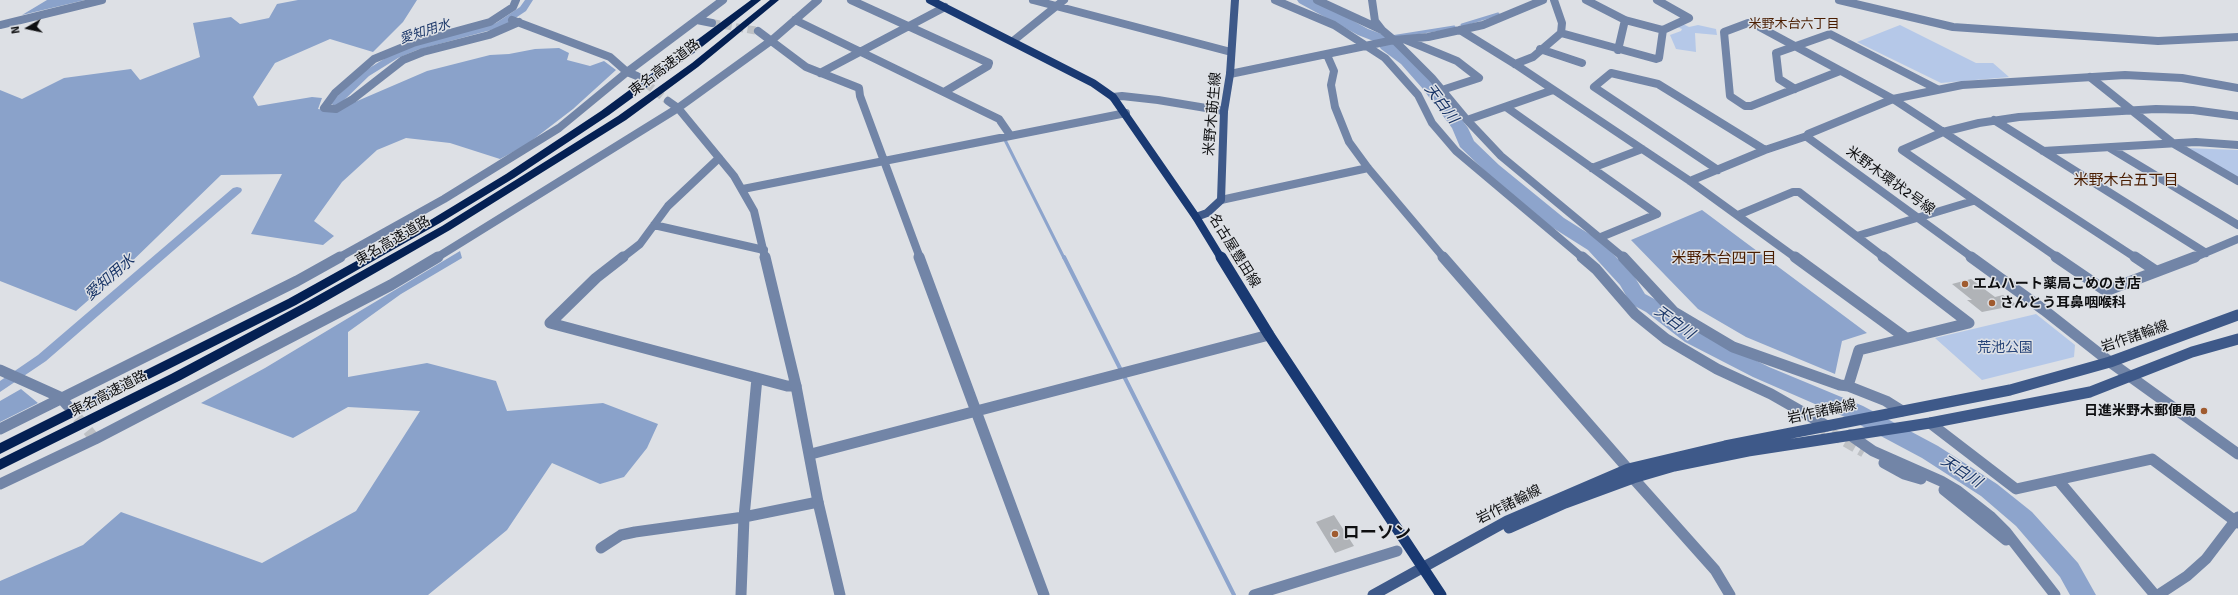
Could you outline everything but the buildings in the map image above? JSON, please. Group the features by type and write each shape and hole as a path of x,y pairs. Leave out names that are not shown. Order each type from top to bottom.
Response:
{"highway":[{"name":"東名高速道路","path":"0,450 285,306 436,221 510,176 611,109 695,48 757,0"},
{"name":"東名高速道路","path":"0,465 176,377 312,304 446,228 622,118 695,65 775,0"}],"main road":[{"name":"名古屋豊田線","path":"930,0 1093,83 1113,97 1126,113 1196,217 1269,335 1441,595"},
{"name":"米野木莇生線","path":"1221,200 1224,112 1230,74 1235,0"},
{"path":"1196,217 1207,213 1221,200"},
{"name":"岩作諸輪線","path":"1374,595 1423,567 1459,553 1514,526 1661,460 1888,413 2010,390 2110,362 2238,315"},
{"name":"岩作諸輪線","path":"1630,474 1748,451 1915,424 1930,423 2090,392 2192,352 2238,339"}],"street":[{"path":"0,25 102,0"},
{"path":"516,0 513,7 500,17 482,25 413,43 386,53 366,66 331,98 324,108 336,109 353,99 396,63 412,55 489,35 519,22"},
{"path":"0,429 64,401 297,281 444,199 559,128 627,72 723,0"},
{"path":"0,484 95,439 391,285 678,108 772,40 818,0"},
{"path":"850,0 909,26 990,65 944,92"},
{"path":"1033,0 1231,52"},
{"path":"1013,41 1064,0"},
{"path":"1275,0 1318,17 1369,46 1397,70 1418,95 1432,123 1476,169 1596,269 1635,314 1666,339 1717,369 1771,394 1827,426"},
{"path":"1317,0 1399,39 1456,61 1479,78 1442,90"},
{"path":"1372,0 1375,21 1382,30"},
{"path":"1230,74 1399,39 1428,36 1483,25 1543,0"},
{"path":"1515,64 1533,57 1540,48 1561,33 1562,24 1554,0"},
{"path":"1586,0 1625,20 1663,30 1690,18 1657,0"},
{"path":"1839,0 1953,27 2158,41 2238,37"},
{"path":"820,73 945,7"},
{"path":"500,17 519,22 610,57 627,72 637,76"},
{"path":"697,20 712,23"},
{"path":"795,20 999,119 1010,135"},
{"path":"1618,50 1625,20"},
{"path":"1840,71 1750,106 1733,99 1730,96 1723,33 1725,31 1751,23 1893,99 2156,271"},
{"path":"1460,30 1515,64 1738,215 1906,338"},
{"path":"1561,33 1618,50 1656,59 1659,58 1663,30"},
{"path":"758,31 806,67 859,88 860,96 1044,595"},
{"path":"1795,89 1779,79 1775,55 1777,52 1828,34 1833,34 1937,89"},
{"path":"1399,39 1467,120 1500,156 1601,237 1649,281 1674,312 1716,338 1751,355 1840,386 1848,386 1886,400 1902,411"},
{"path":"1540,48 1582,63"},
{"path":"1327,55 1334,71 1331,85 1335,100 1335,107 1349,142 1368,168 1630,474 1715,570 1730,595"},
{"path":"1718,170 1594,87 1611,73 1658,84 1765,150"},
{"path":"1690,182 1765,150 1807,136 1857,113 1893,99 1937,89 1987,82 2090,77 2158,76 2238,88"},
{"path":"2090,77 2174,144 2238,181"},
{"path":"1467,120 1553,90"},
{"path":"1113,97 1122,96 1152,99 1224,112"},
{"path":"668,101 678,108 719,158 742,189 754,212 796,386 811,454 818,502 840,595"},
{"path":"1506,107 1656,214 1601,237"},
{"path":"2238,116 2181,109 2131,110 1994,120 1943,132 1902,151 2103,289 2206,253 2238,239"},
{"path":"742,189 1126,113"},
{"path":"1994,120 2206,253"},
{"name":"米野木環状2号線","path":"1807,136 1811,141 2044,310 2110,362 2238,454"},
{"path":"2043,151 2196,142 2238,145"},
{"path":"2110,148 2238,225"},
{"path":"1592,168 1642,149"},
{"path":"719,158 714,161 668,206 640,244 596,278 550,323 757,378 796,386"},
{"path":"1221,200 1228,200 1368,168"},
{"path":"1738,215 1793,192 1800,192 1969,323 1859,350 1847,383 1848,386"},
{"path":"1857,236 1973,201"},
{"path":"654,225 764,250"},
{"path":"811,454 1269,335"},
{"path":"1717,369 1732,380 1798,415"},
{"path":"3,371 64,401"},
{"path":"741,595 744,517 757,378"},
{"path":"1930,423 2016,489 2152,459 2237,520 2206,559 2187,576 2158,595"},
{"path":"1854,435 1874,451 1941,481 1958,491 1990,516 2022,553 2055,595"},
{"path":"1864,452 1904,474 1936,484 2022,553"},
{"path":"2058,480 2155,595"},
{"path":"601,548 621,536 634,532 744,517 818,502"},
{"path":"1254,595 1397,551"}],"green space":[{"path":"1681,23 1689,27 1698,25 1716,29 1717,35 1695,33 1696,52 1676,49 1670,35 1681,31 1682,29 1677,27"},
{"path":"1900,25 1976,63 1993,63 2009,77 1941,83 1857,42"},
{"path":"2186,148 2238,150 2238,178"},
{"name":"荒池公園","path":"2036,314 2075,345 2074,357 1982,380 1935,338"}],"shaded area":[{"path":"47,0 85,0 22,15"},
{"path":"298,0 417,0 403,22 373,52 330,39 275,63 253,97 258,106 312,97 322,98 318,109 334,111 427,71 490,55 509,54 535,49 559,48 569,53 567,60 590,66 604,61 616,70 573,109 526,145 500,159 450,143 406,138 377,150 342,182 314,221 334,236 323,245 251,234 282,174 221,175 124,269 76,311 0,281 0,90 22,99 64,78 131,69 140,80 200,57 193,23 231,17 240,24 269,18 277,4"},
{"path":"1702,210 1867,333 1842,341 1835,374 1746,337 1698,309 1631,240"},
{"path":"460,251 462,258 401,294 348,332 348,377 427,363 496,381 507,411 603,403 658,424 647,448 624,477 600,484 552,463 507,530 428,595 0,595 0,581 83,545 121,512 262,563 356,511 420,411 348,407 293,438 201,403 265,368"},
{"path":"21,389 38,403 0,422 0,401"}],"waterway":[{"name":"愛知用水","path":"335,103 366,74 395,56 414,48 499,25 523,9 529,0"},
{"name":"天白川","path":"1304,0 1363,32 1382,39 1386,46 1407,61 1429,86 1460,128 1466,143 1493,169 1557,222 1595,246 1627,281 1638,299 1653,307 1670,322 1692,337 1761,372 1855,412 1930,452 1989,490 2024,519 2069,570 2083,595"},
{"path":"1462,25 1498,14"},
{"path":"1391,37 1454,27"},
{"path":"1005,140 1064,258"},
{"name":"愛知用水","path":"0,387 42,358 237,190"},
{"path":"1064,257 1234,595"}],"tunnel":[{"path":"712,23 758,31"},
{"path":"637,76 668,101"},
{"path":"67,405 95,439"},
{"path":"1817,425 1864,452"}],"place":[{"name":"エムハート薬局こめのき店","path":"1965,284"},
{"name":"さんとう耳鼻咽喉科","path":"1992,303"},
{"name":"日進米野木郵便局","path":"2204,411"},
{"name":"ローソン","path":"1335,534"}],"district":[{"name":"米野木台六丁目","path":"1794,25"},
{"name":"米野木台五丁目","path":"2126,181"},
{"name":"米野木台四丁目","path":"1724,259"}]}
